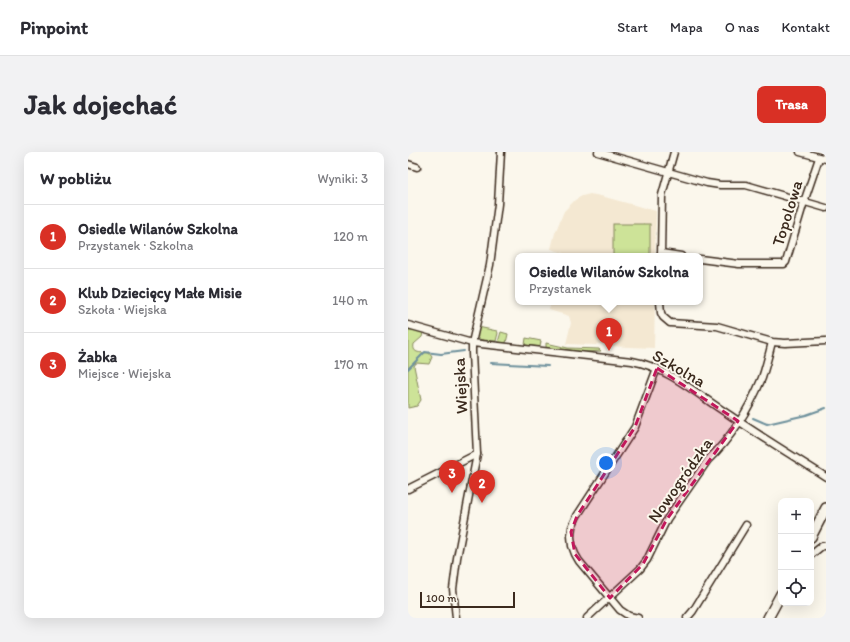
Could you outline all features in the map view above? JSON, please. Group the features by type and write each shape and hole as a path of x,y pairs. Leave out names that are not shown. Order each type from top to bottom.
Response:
{"street":[{"name":"Wiejska","path":"456,618 453,589 457,558 477,454 472,343 490,265 498,204 501,152"},
{"path":"598,152 714,185 746,185 826,208"},
{"path":"661,253 661,205 674,152"},
{"path":"800,152 823,158"},
{"name":"Topolowa","path":"703,259 739,264 784,264 789,257 804,202 823,158"},
{"path":"408,164 417,167"},
{"path":"660,305 663,317 670,323 717,326 772,342 783,343 826,341"},
{"name":"Szkolna","path":"408,325 472,343 643,362 670,375 738,421 826,477"},
{"name":"Nowogródzka","path":"587,618 634,575 643,564 660,531 679,501 738,421 762,377 772,342"},
{"path":"638,618 623,613 579,561 572,546 571,532 577,516 635,427 656,368"},
{"path":"408,488 477,454"},
{"path":"813,534 826,508"},
{"path":"687,618 693,611 746,525"},
{"path":"814,553 822,546 826,546"},
{"path":"768,618 778,600"}],"highlighted area":[{"path":"657,368 738,421 667,519 643,564 610,598 575,554 571,532 577,516 635,427"}],"shaded area":[{"path":"590,194 601,196 656,211 655,253 564,253 551,249 555,233 564,211 575,200"},
{"path":"550,305 655,305 654,348 606,346 604,344 566,344 571,323 569,316 549,310"}],"green space":[{"path":"613,224 650,224 650,253 613,253"},
{"path":"478,327 497,331 496,341 479,339 476,333"},
{"path":"408,330 423,333 422,337 414,344 414,348 418,352 429,353 432,357 429,364 416,363 414,366 421,400 417,406 408,408"},
{"path":"501,332 508,334 506,343 498,342"},
{"path":"526,338 541,341 540,347 525,345"},
{"path":"546,343 568,348 599,349 601,351 587,352 546,348"}],"waterway":[{"path":"408,369 425,352 441,354 464,351"},
{"path":"491,363 548,366"},
{"path":"753,418 767,424 806,415 826,408"}],"place":[{"name":"Osiedle Wilanów Szkolna","path":"609,351"},
{"name":"Żabka","path":"452,493"},
{"name":"Klub Dziecięcy Małe Misie","path":"482,503"}]}
